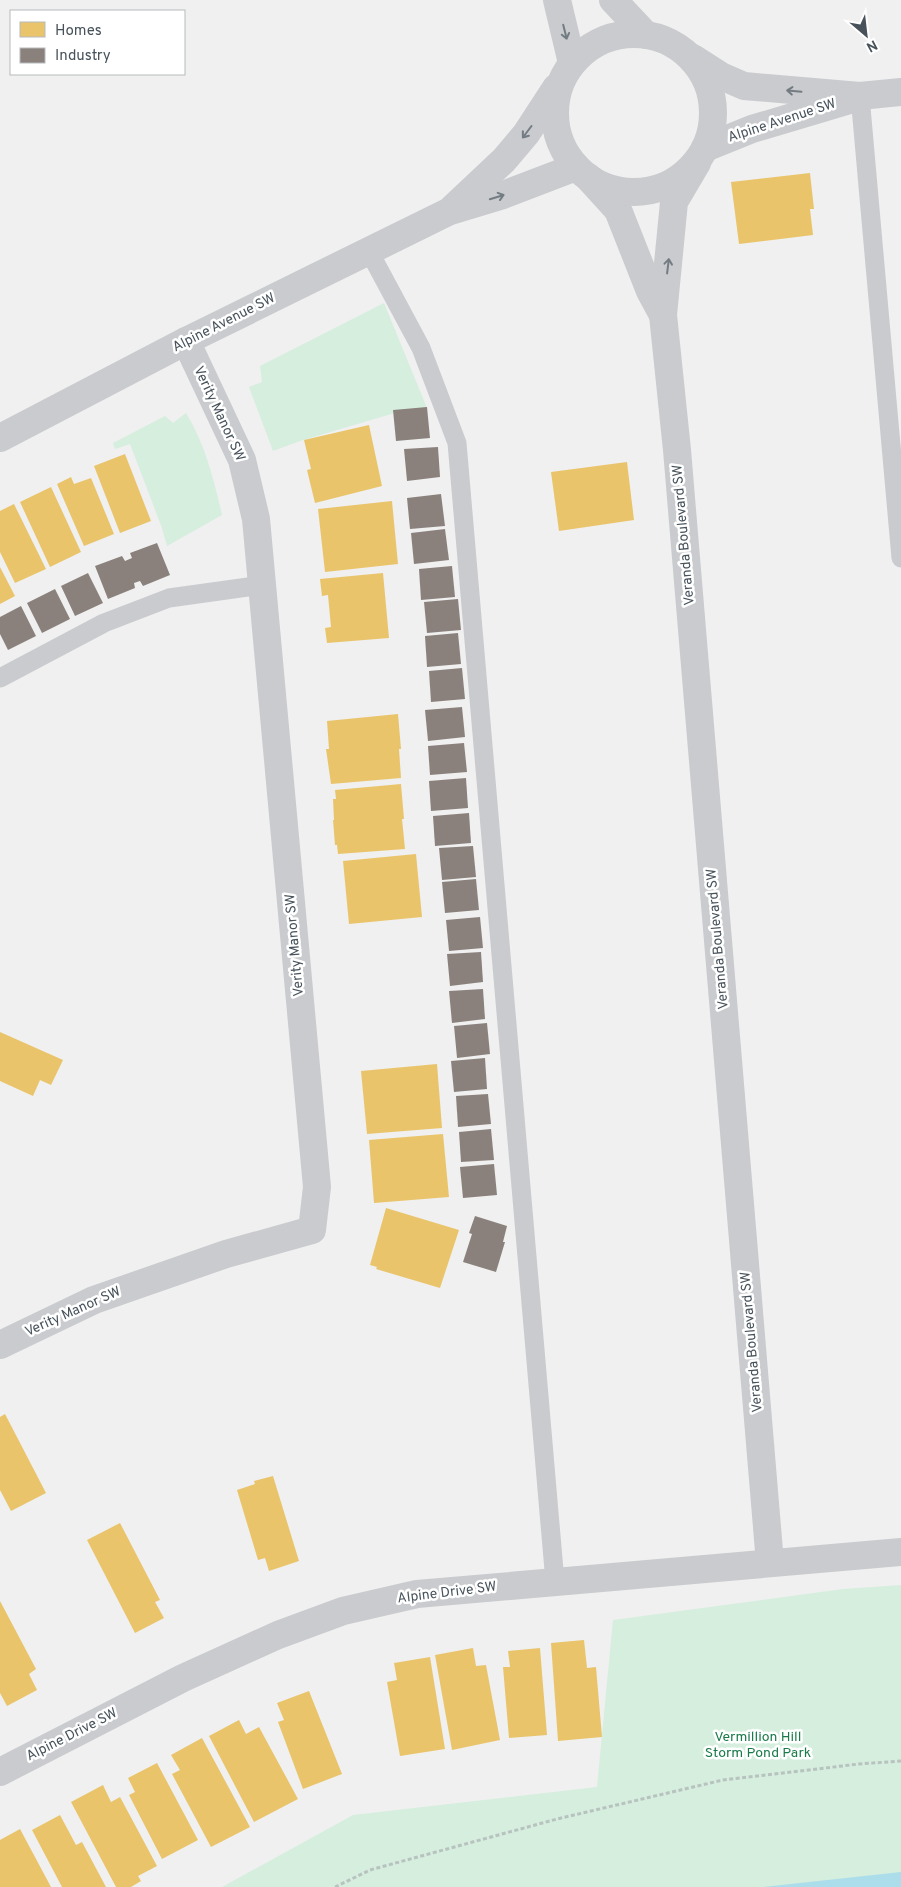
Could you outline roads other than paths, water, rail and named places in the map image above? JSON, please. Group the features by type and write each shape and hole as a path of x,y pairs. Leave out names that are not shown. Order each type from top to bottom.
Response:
{"street":[{"path":"557,0 568,70"},
{"path":"613,0 646,35"},
{"path":"622,35 646,35 662,39 676,46 699,69 711,99 711,132 701,156 683,175 667,184 650,189 618,190 602,185 582,172 567,155 560,141 556,126 555,109 558,93 568,70 584,51 598,42 622,35"},
{"name":"Alpine Avenue SW","path":"676,46 721,76 744,86 860,96 901,92"},
{"name":"Alpine Avenue SW","path":"450,211 504,160 526,134 568,70"},
{"name":"Alpine Avenue SW","path":"701,156 752,129 860,96"},
{"name":"Veranda Boulevard SW","path":"701,156 674,202 662,314 678,460 770,1563"},
{"name":"Alpine Avenue SW","path":"0,438 186,341 450,211 582,172"},
{"name":"Veranda Boulevard SW","path":"582,172 618,210 650,291 662,314"},
{"name":"Verity Manor SW","path":"0,1345 94,1300 226,1254 312,1230 317,1187 256,519 242,460 186,341"},
{"name":"Alpine Drive SW","path":"0,1772 183,1678 278,1635 343,1611 417,1594 901,1552"}],"lane":[{"path":"860,96 901,558"},
{"path":"369,251 421,348 457,443 556,1582"},
{"path":"0,678 104,623 170,598 262,584"}],"water":[{"path":"901,1872 901,1887 763,1887"}],"park label":[{"name":"Vermillion Hill Storm Pond Park","path":"758,1745"}]}
